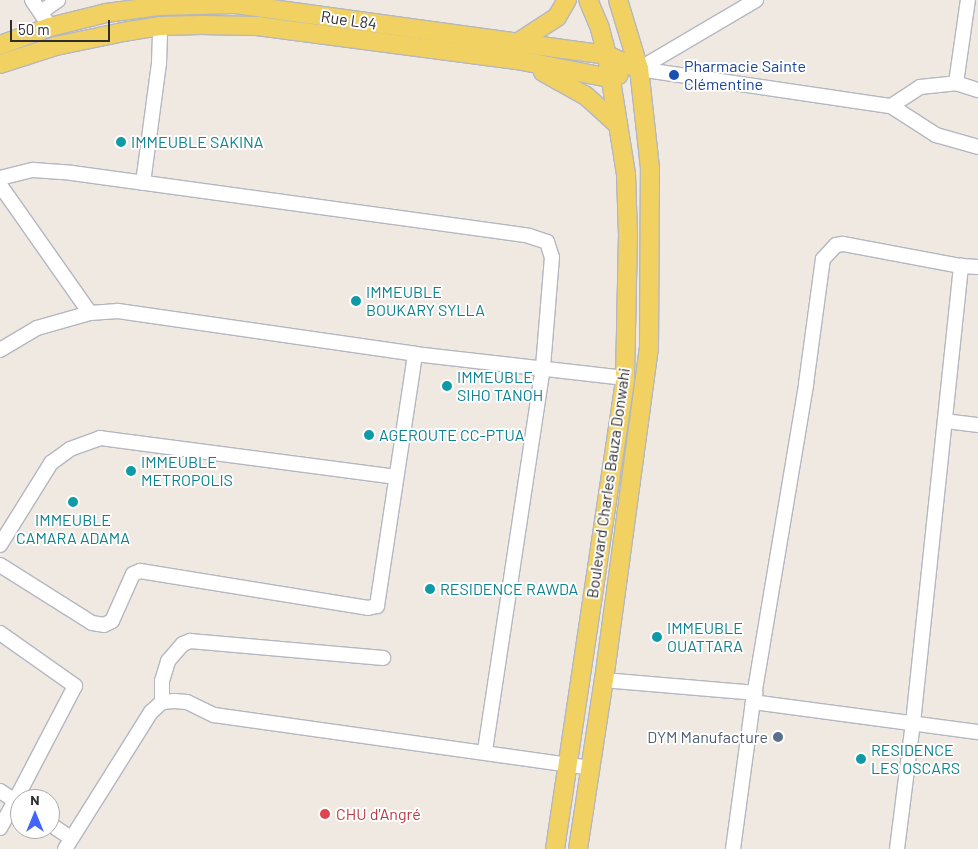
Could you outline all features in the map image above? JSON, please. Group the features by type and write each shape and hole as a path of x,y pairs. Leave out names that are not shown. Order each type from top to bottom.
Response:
{"main road":[{"path":"517,52 557,17 567,0"},
{"name":"Boulevard Charles Bauza Donwahi","path":"555,849 625,378 628,235 627,183 607,56 600,28 588,0"},
{"name":"Boulevard Charles Bauza Donwahi","path":"578,849 604,680 648,349 650,168 639,69 618,0"},
{"name":"Rue L84","path":"0,45 46,20 159,6 234,4 517,52 607,56 639,69"},
{"path":"0,64 56,46 160,26 257,26 517,52 610,78 639,69"},
{"path":"517,52 586,96 618,125"}],"street":[{"path":"32,0 46,20 58,0"},
{"path":"639,69 756,0"},
{"path":"956,83 968,0"},
{"path":"142,183 159,63 160,26"},
{"path":"639,69 891,106 936,135 978,147"},
{"path":"891,106 920,87 956,83 978,90"},
{"path":"0,178 32,170 142,183 529,236 546,242 552,258 543,367 485,752"},
{"path":"0,185 90,313"},
{"path":"733,849 754,698 806,384 823,259 836,246 843,244 961,266 978,267"},
{"path":"897,849 913,723 961,266"},
{"path":"0,350 36,328 90,313 118,312 415,354 543,367 625,378"},
{"path":"0,565 92,623 104,625 112,621 132,574 140,571 368,608 377,606 415,354"},
{"path":"945,421 978,426"},
{"path":"0,545 51,463 70,449 100,438 395,478"},
{"path":"0,633 75,686 25,789"},
{"path":"162,702 162,681 168,662 183,644 190,641 383,658"},
{"path":"604,680 754,698 978,732"},
{"path":"68,844 151,712 162,702 187,702 214,716 590,768"},
{"path":"0,828 10,814"}],"place":[{"name":"Pharmacie Sainte Clémentine","path":"674,75"},
{"name":"IMMEUBLE SAKINA","path":"121,142"},
{"name":"IMMEUBLE BOUKARY SYLLA","path":"356,301"},
{"name":"IMMEUBLE SIHO TANOH","path":"447,386"},
{"name":"AGEROUTE CC-PTUA","path":"369,435"},
{"name":"IMMEUBLE METROPOLIS","path":"131,471"},
{"name":"IMMEUBLE CAMARA ADAMA","path":"73,502"},
{"name":"RESIDENCE RAWDA","path":"430,589"},
{"name":"IMMEUBLE OUATTARA","path":"657,637"},
{"name":"DYM Manufacture","path":"778,737"},
{"name":"RESIDENCE LES OSCARS","path":"861,759"},
{"name":"CHU d'Angré","path":"325,814"}]}
